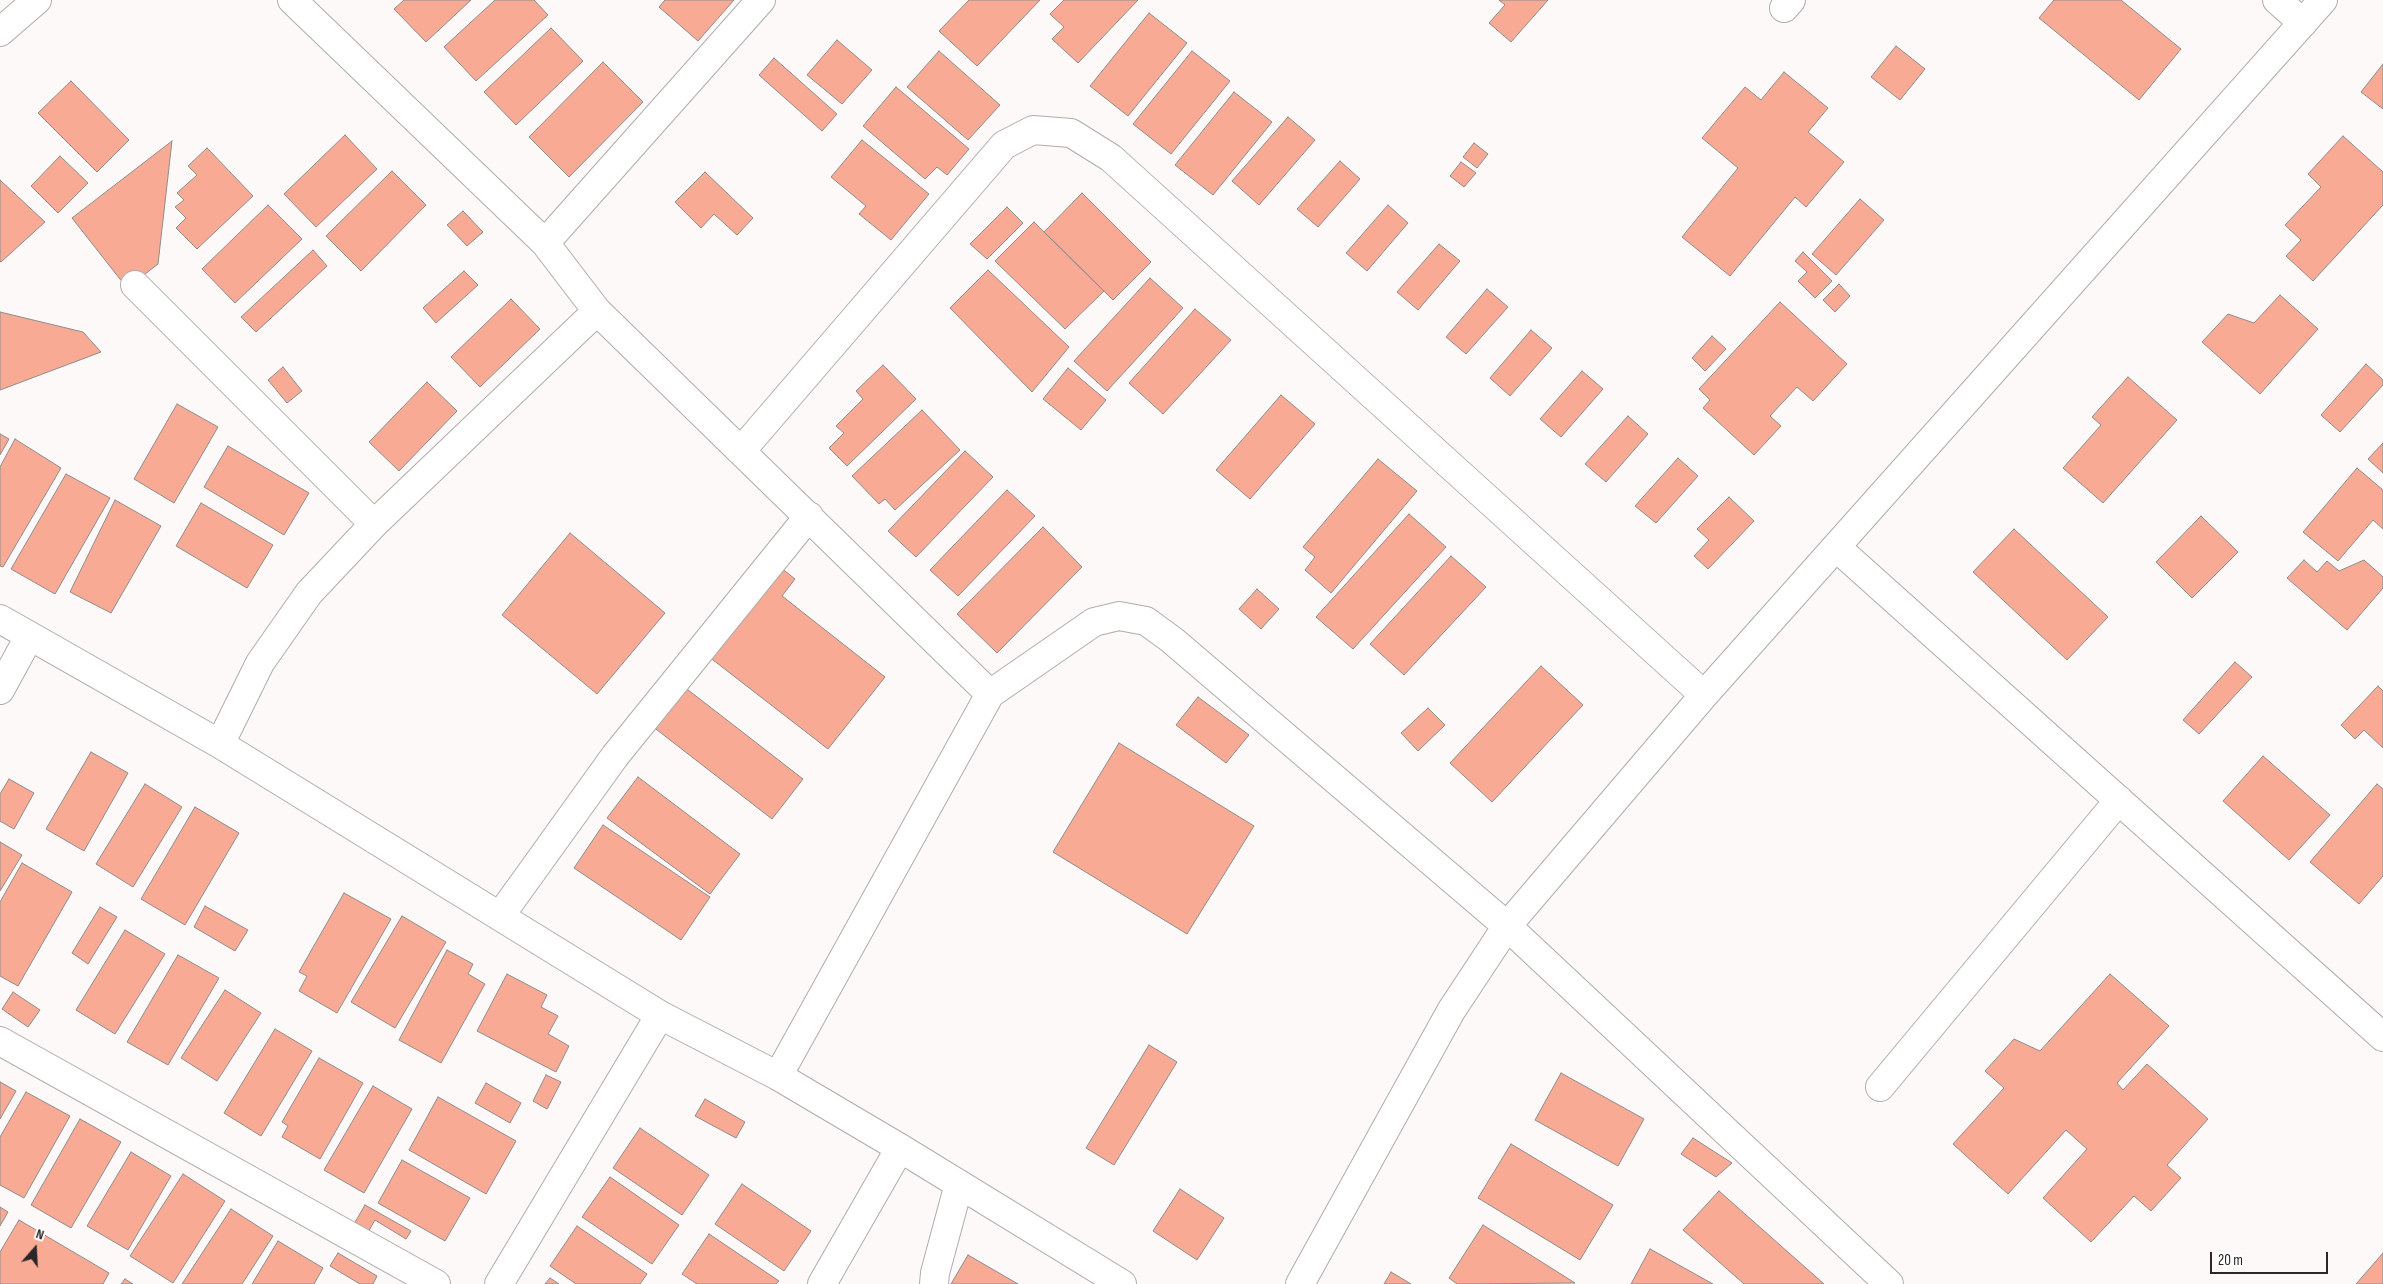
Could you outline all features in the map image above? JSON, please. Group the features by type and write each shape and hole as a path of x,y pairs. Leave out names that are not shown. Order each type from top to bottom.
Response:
{"street":[{"path":"0,32 37,0"},
{"path":"292,0 545,243 597,311 990,694"},
{"path":"545,243 761,0"},
{"path":"2277,0 2304,23"},
{"path":"1300,1284 1451,1011 1507,926 1704,695 2323,0"},
{"path":"741,450 1004,146 1033,130 1071,133 1111,158 1704,695"},
{"path":"134,285 374,524"},
{"path":"220,744 260,664 309,594 374,524 597,311"},
{"path":"500,916 615,756 809,516"},
{"path":"1836,547 2383,1037"},
{"path":"778,1076 990,694 1094,622 1119,616 1146,621 1172,640 1507,926 1889,1284"},
{"path":"0,619 220,744 660,1015 778,1076 900,1148 1113,1282"},
{"path":"0,690 29,636"},
{"path":"1880,1087 2119,800"},
{"path":"499,1284 660,1015"},
{"path":"0,1041 436,1284"},
{"path":"822,1284 900,1148"},
{"path":"934,1284 959,1184"}],"building":[{"path":"404,0 471,0 426,42 394,9"},
{"path":"495,0 534,0 548,15 476,81 444,47"},
{"path":"665,0 734,0 698,41 659,7"},
{"path":"969,0 1040,0 977,66 939,31"},
{"path":"1064,0 1138,0 1078,63 1052,39 1064,27 1050,14"},
{"path":"1499,0 1548,0 1511,42 1489,23 1505,5"},
{"path":"2054,0 2121,0 2181,49 2139,100 2039,18"},
{"path":"1149,13 1187,43 1128,116 1090,86"},
{"path":"551,28 583,61 516,125 484,92"},
{"path":"837,40 872,70 842,104 807,75"},
{"path":"1896,46 1925,69 1900,100 1871,77"},
{"path":"939,51 1000,105 968,140 907,87"},
{"path":"1192,51 1230,81 1171,154 1133,124"},
{"path":"774,58 837,114 822,131 759,75"},
{"path":"603,62 643,102 569,177 529,137"},
{"path":"2383,64 2383,109 2361,92"},
{"path":"1784,72 1828,108 1808,132 1844,162 1806,207 1795,197 1730,276 1682,237 1738,168 1702,138 1745,87 1761,100"},
{"path":"71,81 129,140 97,172 38,113"},
{"path":"896,87 969,149 947,175 937,167 925,179 863,126"},
{"path":"1234,92 1272,122 1213,195 1175,165"},
{"path":"1288,117 1315,140 1259,205 1232,181"},
{"path":"345,135 377,169 316,227 284,194"},
{"path":"2343,136 2383,172 2383,205 2313,281 2286,256 2301,240 2285,225 2321,187 2308,174"},
{"path":"862,140 929,194 891,240 859,214 866,206 831,177"},
{"path":"172,141 158,264 127,288 72,218"},
{"path":"1474,143 1488,154 1477,168 1463,157"},
{"path":"207,148 253,196 197,249 176,228 186,218 175,207 184,200 177,193 197,175 188,166"},
{"path":"60,156 88,183 58,213 31,186"},
{"path":"1340,161 1360,179 1318,227 1297,209"},
{"path":"1461,162 1476,173 1464,187 1450,176"},
{"path":"392,171 426,205 361,271 326,236"},
{"path":"705,172 753,218 737,235 714,214 701,228 675,202"},
{"path":"0,180 45,222 1,262 0,261"},
{"path":"1082,193 1151,262 1113,300 1044,232"},
{"path":"1860,199 1884,220 1836,275 1812,254"},
{"path":"268,205 302,239 235,303 202,269"},
{"path":"1388,205 1408,223 1367,271 1346,253"},
{"path":"1007,207 1023,223 987,259 970,244"},
{"path":"463,211 483,232 467,246 447,225"},
{"path":"1034,222 1104,291 1065,329 995,261"},
{"path":"1439,244 1460,261 1418,310 1397,292"},
{"path":"313,250 327,266 256,332 241,317"},
{"path":"1803,252 1832,281 1815,298 1798,281 1807,272 1795,261"},
{"path":"988,270 1069,347 1032,392 950,308"},
{"path":"464,271 478,285 436,323 423,308"},
{"path":"1150,278 1183,308 1107,391 1074,361"},
{"path":"1839,284 1850,296 1835,312 1823,300"},
{"path":"1487,289 1508,307 1466,354 1446,337"},
{"path":"2280,295 2318,329 2260,394 2202,342 2228,314 2254,323"},
{"path":"511,299 540,329 480,387 451,357"},
{"path":"1780,302 1847,364 1813,401 1797,387 1770,416 1781,426 1754,455 1703,408 1710,400 1699,389"},
{"path":"1195,309 1231,340 1163,414 1129,383"},
{"path":"0,312 83,332 101,352 0,390"},
{"path":"1531,330 1552,348 1510,396 1490,378"},
{"path":"1712,336 1726,349 1705,371 1692,358"},
{"path":"2366,364 2383,380 2383,385 2340,432 2321,415"},
{"path":"883,365 916,399 847,466 829,448 844,433 836,426 863,399 856,391"},
{"path":"283,367 302,391 287,403 268,380"},
{"path":"1068,368 1106,400 1081,430 1043,399"},
{"path":"1582,371 1603,389 1561,437 1540,419"},
{"path":"2128,377 2177,420 2103,503 2063,468 2101,425 2092,417"},
{"path":"427,382 457,411 399,471 369,442"},
{"path":"1281,395 1315,424 1250,499 1216,470"},
{"path":"177,404 218,427 174,503 134,479"},
{"path":"922,410 960,450 895,510 885,499 879,504 852,476"},
{"path":"1628,416 1648,434 1606,482 1585,464"},
{"path":"0,434 9,439 0,455"},
{"path":"15,439 61,468 3,567 0,566 0,467"},
{"path":"2383,443 2383,473 2368,459"},
{"path":"228,446 309,493 284,535 204,487"},
{"path":"965,451 993,477 916,557 888,531"},
{"path":"1678,458 1698,476 1656,523 1635,506"},
{"path":"1378,459 1417,491 1331,593 1305,570 1315,557 1303,547"},
{"path":"2357,468 2383,490 2383,529 2373,520 2338,561 2303,532"},
{"path":"66,474 110,498 55,594 11,569"},
{"path":"1007,490 1035,516 958,596 930,570"},
{"path":"1729,497 1754,521 1708,569 1694,556 1709,540 1697,529"},
{"path":"115,500 161,526 111,613 70,592"},
{"path":"201,503 273,545 247,588 176,546"},
{"path":"1409,514 1446,547 1353,649 1316,617"},
{"path":"2201,516 2238,552 2192,598 2156,562"},
{"path":"1043,527 1082,567 997,653 957,614"},
{"path":"2014,529 2108,617 2067,660 1973,572"},
{"path":"570,533 665,613 597,694 502,615"},
{"path":"1451,556 1486,587 1404,675 1370,644"},
{"path":"2304,560 2317,572 2327,561 2339,571 2364,560 2383,577 2383,588 2347,630 2287,578"},
{"path":"775,563 795,579 782,596 885,677 828,749 704,653"},
{"path":"1257,589 1279,609 1261,629 1239,609"},
{"path":"2235,662 2252,677 2199,734 2183,720"},
{"path":"1541,666 1583,705 1492,802 1450,763"},
{"path":"683,686 803,779 772,819 652,726"},
{"path":"2378,686 2383,691 2383,748 2364,730 2355,739 2341,725"},
{"path":"1198,697 1249,735 1226,763 1176,725"},
{"path":"1428,708 1445,725 1418,751 1401,733"},
{"path":"1119,743 1254,826 1187,934 1053,852"},
{"path":"91,752 128,773 84,851 46,829"},
{"path":"2263,756 2330,815 2289,860 2223,801"},
{"path":"638,777 740,854 710,894 607,818"},
{"path":"9,779 34,793 14,829 0,821 0,794"},
{"path":"145,784 182,807 133,887 96,864"},
{"path":"2377,784 2383,789 2383,876 2359,904 2310,862"},
{"path":"195,807 239,833 185,925 141,899"},
{"path":"603,825 710,897 681,940 574,868"},
{"path":"0,842 22,855 0,891"},
{"path":"22,863 72,892 18,986 0,976 0,902"},
{"path":"344,893 391,919 337,1013 299,991 307,976 299,972"},
{"path":"205,906 248,930 235,951 194,927"},
{"path":"100,907 117,917 88,964 72,953"},
{"path":"402,916 446,942 395,1028 351,1002"},
{"path":"125,930 165,954 115,1034 76,1010"},
{"path":"447,950 473,964 468,974 485,984 441,1063 399,1040"},
{"path":"178,955 219,978 168,1065 127,1042"},
{"path":"507,974 547,995 541,1007 558,1016 548,1034 569,1046 556,1072 477,1031"},
{"path":"2110,974 2169,1026 2117,1083 2123,1090 2147,1064 2208,1119 2167,1165 2181,1178 2151,1211 2134,1196 2091,1242 2043,1198 2087,1149 2066,1130 2008,1194 1953,1144 2004,1088 1985,1071 2014,1039 2040,1051"},
{"path":"225,990 261,1013 217,1081 181,1058"},
{"path":"13,992 40,1010 28,1027 2,1009"},
{"path":"275,1029 312,1051 261,1136 224,1113"},
{"path":"1149,1045 1177,1062 1114,1165 1086,1148"},
{"path":"319,1058 363,1083 320,1159 282,1137 288,1126 282,1122"},
{"path":"1561,1073 1644,1119 1618,1166 1535,1120"},
{"path":"546,1075 561,1082 547,1109 533,1101"},
{"path":"0,1082 16,1091 0,1119"},
{"path":"486,1083 521,1103 510,1123 475,1103"},
{"path":"373,1086 412,1109 364,1193 324,1170"},
{"path":"26,1092 70,1116 24,1198 0,1185 0,1137"},
{"path":"438,1097 516,1141 486,1194 409,1150"},
{"path":"705,1099 745,1122 736,1138 695,1116"},
{"path":"80,1119 121,1142 71,1228 31,1205"},
{"path":"640,1128 709,1175 682,1215 613,1168"},
{"path":"1693,1138 1732,1163 1716,1177 1681,1154"},
{"path":"1511,1144 1613,1205 1580,1260 1478,1198"},
{"path":"131,1152 171,1176 128,1250 87,1226"},
{"path":"402,1160 470,1198 445,1241 378,1203"},
{"path":"183,1174 225,1201 173,1283 130,1256"},
{"path":"610,1177 679,1225 652,1264 582,1217"},
{"path":"742,1184 811,1231 784,1271 715,1224"},
{"path":"1180,1189 1224,1218 1197,1260 1153,1231"},
{"path":"1719,1191 1824,1284 1744,1284 1683,1230"},
{"path":"365,1205 411,1231 406,1239 375,1220 368,1232 354,1224"},
{"path":"0,1207 8,1212 0,1226"},
{"path":"231,1209 273,1236 242,1284 182,1284"},
{"path":"19,1220 109,1273 103,1284 0,1284 0,1252"},
{"path":"1483,1225 1575,1283 1457,1284 1449,1278"},
{"path":"577,1226 647,1274 640,1284 576,1284 550,1266"},
{"path":"709,1234 779,1281 776,1284 697,1284 682,1274"},
{"path":"278,1241 323,1268 314,1284 252,1284"},
{"path":"1650,1249 1713,1284 1631,1284"},
{"path":"338,1253 377,1276 373,1284 360,1284 330,1266"},
{"path":"2383,1253 2383,1284 2356,1284"},
{"path":"968,1255 1018,1284 951,1284"},
{"path":"1391,1272 1411,1284 1384,1284"},
{"path":"550,1278 559,1284 545,1284"},
{"path":"125,1279 133,1284 121,1284"}]}
